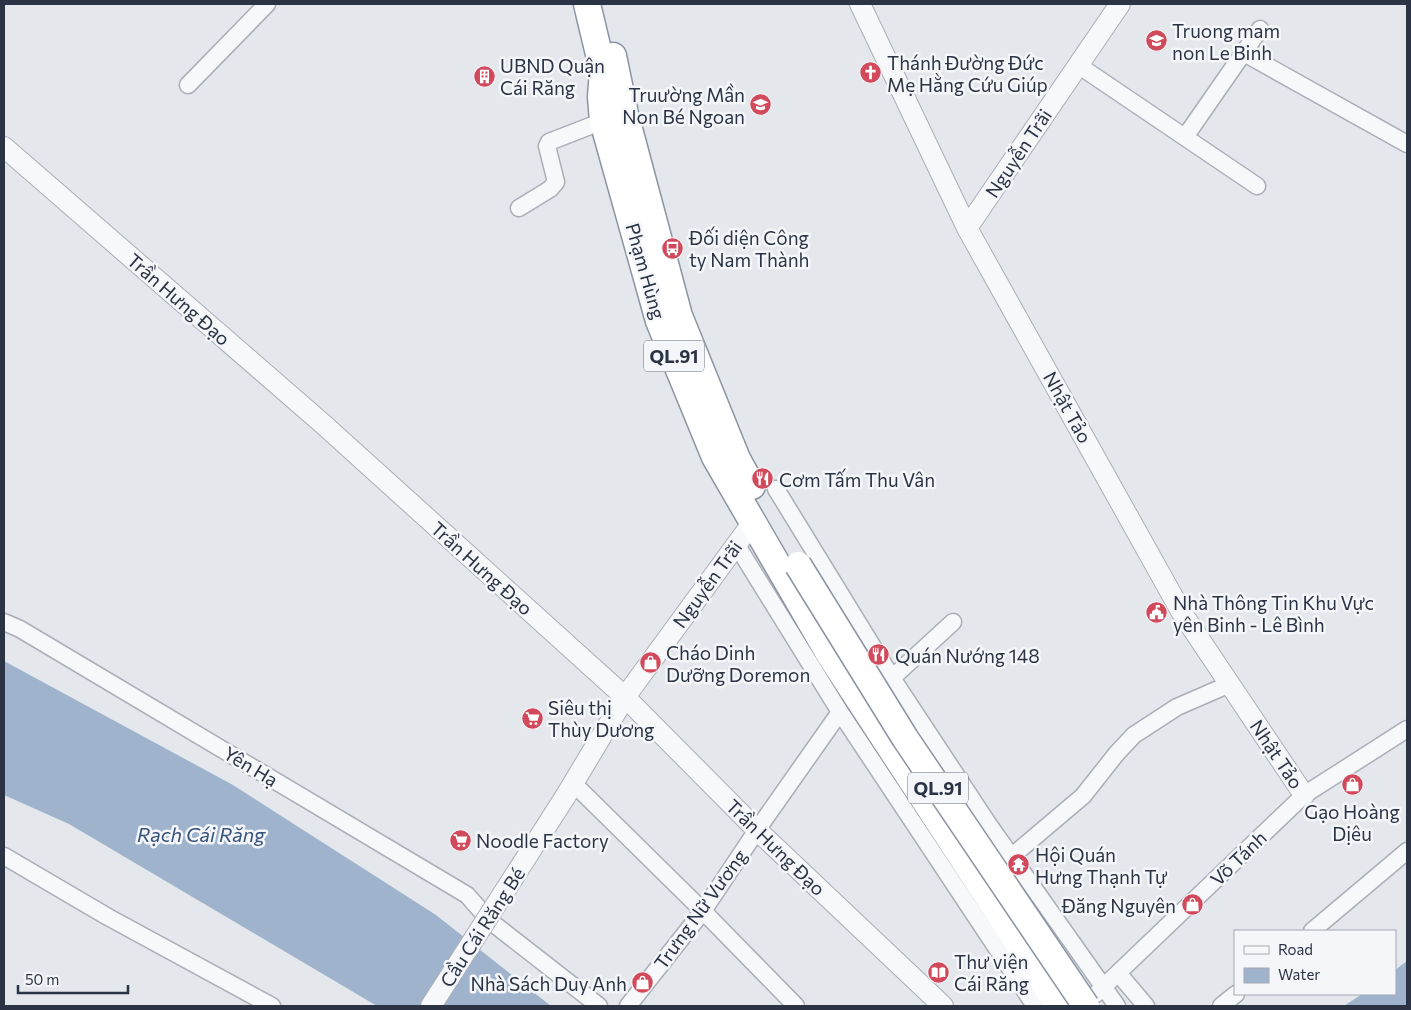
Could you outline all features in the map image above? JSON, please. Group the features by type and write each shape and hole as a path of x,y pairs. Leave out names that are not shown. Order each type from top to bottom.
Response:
{"highway":[{"name":"Phạm Hùng","path":"587,4 603,72 601,97 614,118 679,316 737,459 791,570"},
{"name":"Phạm Hùng","path":"601,4 614,118 659,321 715,457 753,522 791,570"},
{"name":"QL.91","path":"791,570 831,657 1059,1006"},
{"name":"QL.91","path":"791,570 1085,1006"}],"street":[{"path":"188,85 267,4"},
{"name":"Nhật Tảo","path":"860,4 967,228 1182,613 1304,795"},
{"name":"Nguyễn Trãi","path":"967,228 1120,4"},
{"path":"1185,137 1260,29"},
{"path":"1244,52 1331,103 1407,144"},
{"path":"1078,65 1257,186"},
{"path":"519,208 550,189 556,182 547,146 548,142 614,118"},
{"name":"Trần Hưng Đạo","path":"4,148 330,431 625,697 757,830 935,1003"},
{"path":"776,489 892,678 1011,857 1117,1006"},
{"name":"Nguyễn Trãi","path":"569,790 625,697 753,522"},
{"path":"736,544 840,712 1035,1006"},
{"name":"Yên Hạ","path":"4,622 20,629 467,895 490,920 599,1006"},
{"path":"892,678 953,622"},
{"path":"1011,857 1083,796 1134,735 1177,707 1230,684"},
{"name":"Trưng Nữ Vương","path":"628,1006 703,911 840,712"},
{"name":"Võ Tánh","path":"1085,1006 1304,795 1407,729"},
{"path":"569,790 703,911 796,1006"},
{"name":"Cầu Cái Răng Bé","path":"431,1006 569,790"},
{"path":"1313,930 1407,851"},
{"path":"4,856 108,917 272,1006"},
{"path":"1118,973 1146,1006"},
{"path":"1221,1006 1235,995"}],"water":[{"name":"Rạch Cái Răng","path":"4,661 233,785 436,915 551,1006 377,1006 69,824 4,795"},
{"path":"1407,961 1407,1006 1344,1006 1360,995 1396,995 1396,969"}],"place":[{"name":"Truong mam non Le Binh","path":"1156,41"},
{"name":"Thánh Đường Đức Mẹ Hằng Cứu Giúp","path":"871,73"},
{"name":"UBND Quận Cái Răng","path":"484,76"},
{"name":"Truường Mần Non Bé Ngoan","path":"761,105"},
{"name":"Đối diện Công ty Nam Thành","path":"673,248"},
{"name":"Cơm Tấm Thu Vân","path":"763,479"},
{"name":"Nhà Thông Tin Khu Vực yên Binh - Lê Bình","path":"1157,613"},
{"name":"Quán Nướng 148","path":"879,655"},
{"name":"Cháo Dinh Dưỡng Doremon","path":"650,663"},
{"name":"Siêu thị Thùy Dương","path":"532,718"},
{"name":"Gạo Hoàng Dịêu","path":"1352,785"},
{"name":"Noodle Factory","path":"460,840"},
{"name":"Hội Quán Hưng Thạnh Tự","path":"1019,865"},
{"name":"Đăng Nguyên","path":"1192,905"},
{"name":"Thư viện Cái Răng","path":"938,972"},
{"name":"Nhà Sách Duy Anh","path":"643,983"}]}
